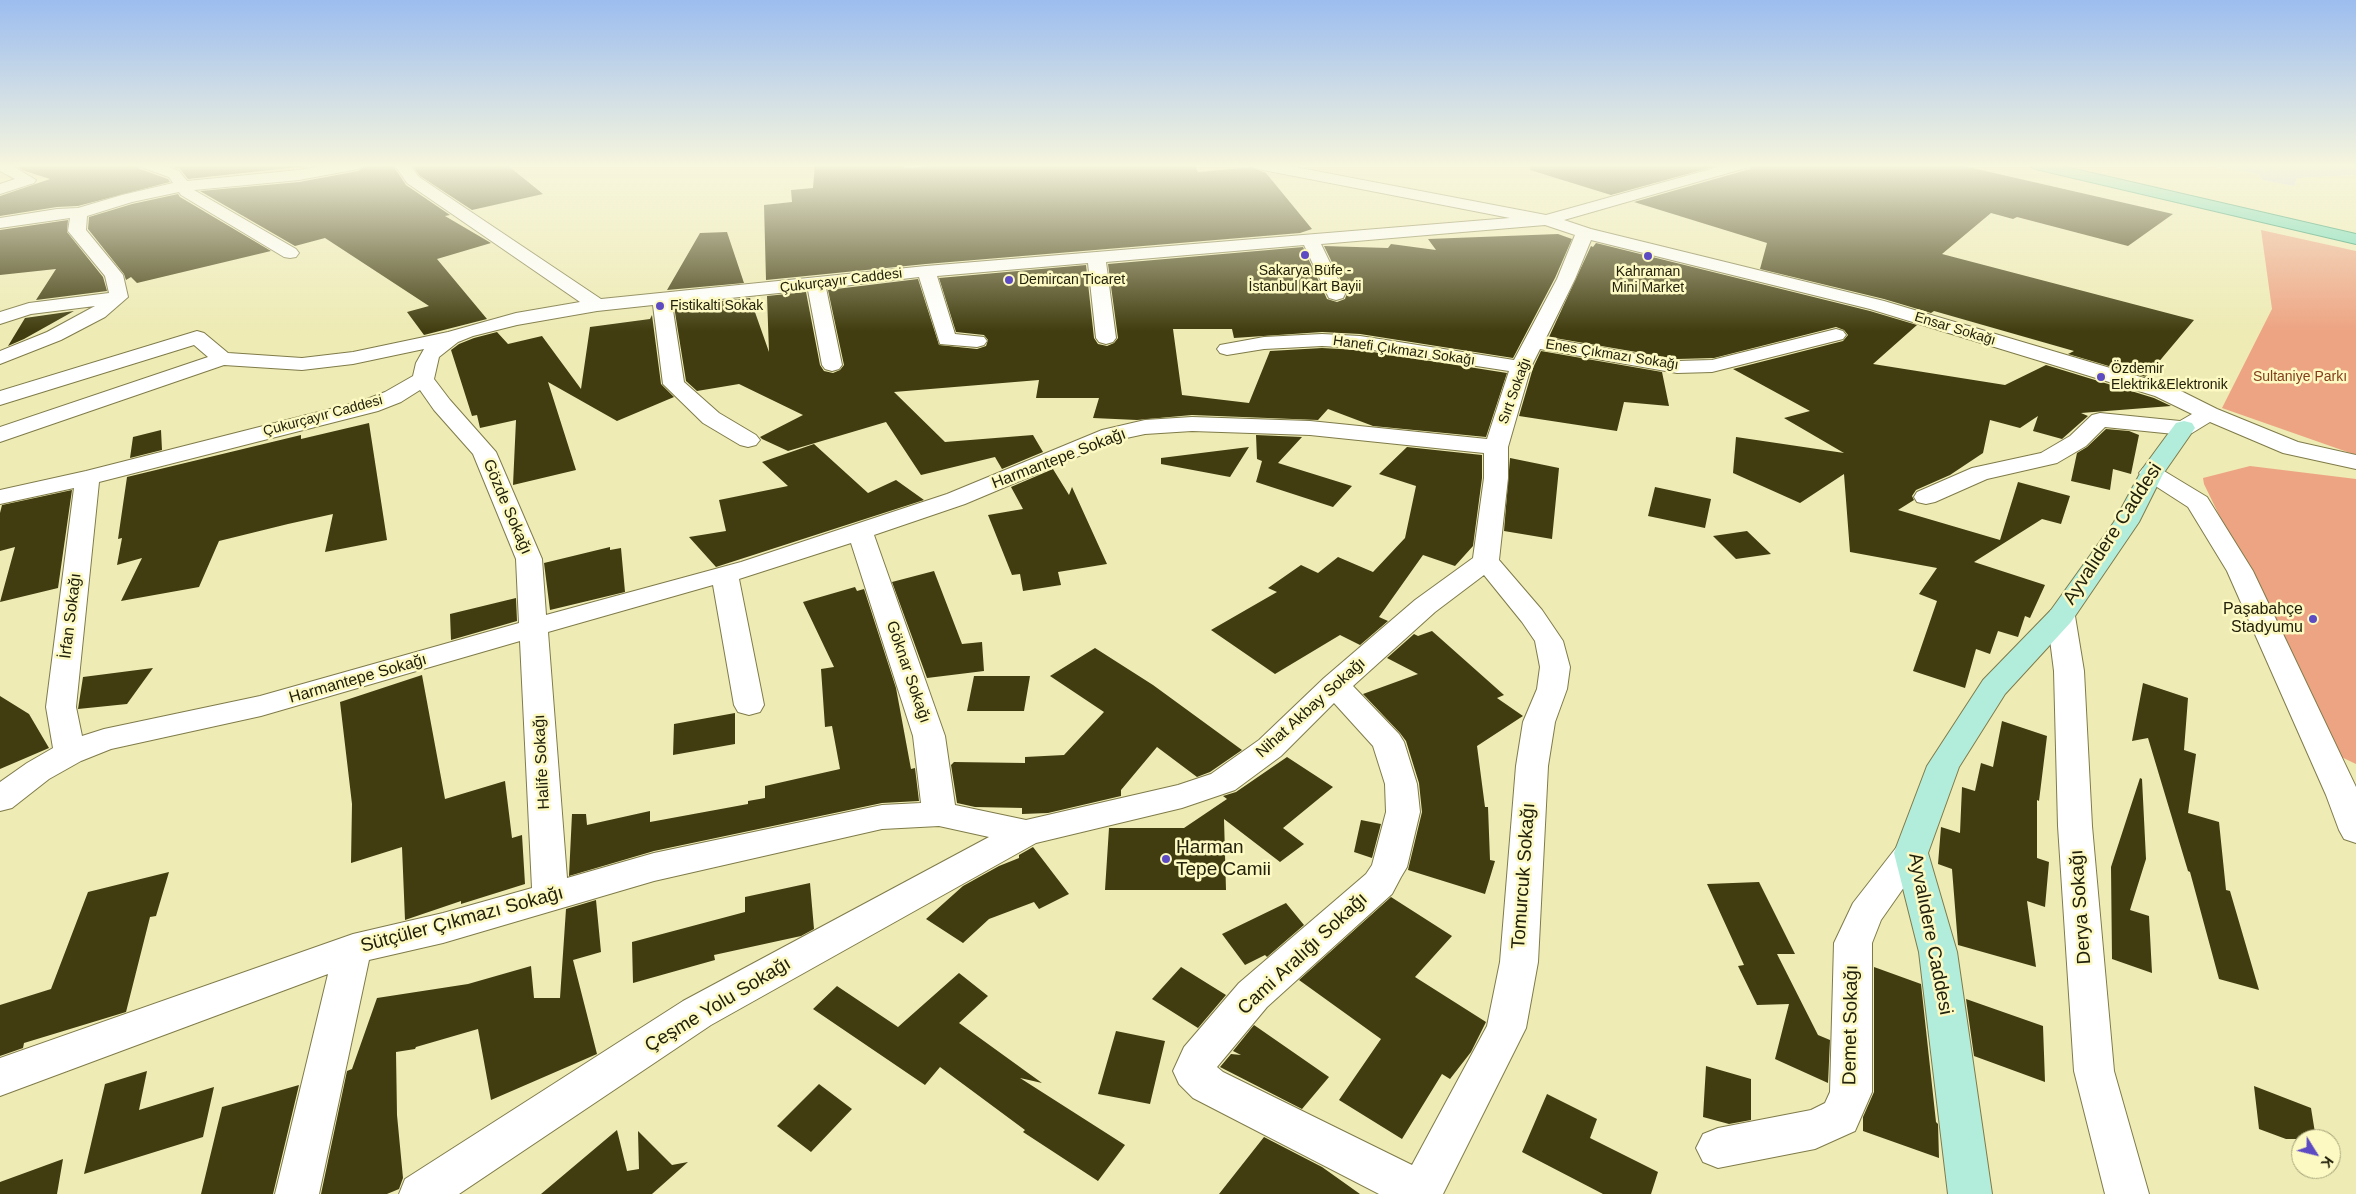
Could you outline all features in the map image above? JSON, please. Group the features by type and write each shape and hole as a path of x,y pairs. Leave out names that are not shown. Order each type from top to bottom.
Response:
{"main road":[{"path":"2273,220 2356,239"}],"street":[{"path":"5,224 27,220"},
{"path":"78,220 77,231 114,275 119,297"},
{"path":"234,220 290,253"},
{"path":"471,220 597,305"},
{"name":"Çukurçayır Caddesi","path":"0,497 87,478 370,406 393,397 423,379 426,364 431,354 451,338 516,319 597,305 662,300 926,271 1546,220"},
{"name":"Ensar Sokağı","path":"1546,220 1585,233 1877,305 2163,391 2197,421 2291,448 2356,462"},
{"name":"Sırt Sokağı","path":"1486,561 1496,478 1496,447 1521,367 1566,279 1585,233"},
{"path":"1310,240 1336,294"},
{"path":"1096,256 1106,338"},
{"path":"926,271 947,340 978,341"},
{"path":"816,284 832,365"},
{"path":"0,318 29,309 119,297"},
{"path":"0,358 54,336 98,313 119,297"},
{"path":"662,300 674,384 712,418 748,440"},
{"name":"Enes Çıkmazı Sokağı","path":"1534,342 1677,367 1712,366 1836,335"},
{"path":"0,398 197,337 222,360"},
{"path":"0,435 222,360 302,364 353,358 451,338"},
{"name":"Hanefi Çıkmazı Sokağı","path":"1227,350 1264,343 1322,340 1360,342 1521,367"},
{"name":"Gözde Sokağı","path":"423,379 442,405 484,452 530,560 535,628"},
{"path":"1926,497 1980,473 2049,458 2078,441 2100,420 2197,421"},
{"name":"Ayvalıdere Caddesi","path":"1970,1194 1938,952 1911,853 1942,766 1994,687 2061,616 2126,522 2151,473 2197,421"},
{"name":"Harmantepe Sokağı","path":"0,799 38,772 70,753 104,740 261,706 668,590 725,576 861,533 964,496 1110,436 1145,427 1192,424 1310,428 1496,447"},
{"path":"2151,473 2198,502 2240,571 2343,795 2356,830"},
{"name":"İrfan Sokağı","path":"70,753 61,707 87,478"},
{"name":"Göknar Sokağı","path":"861,533 929,736 939,814"},
{"name":"Nihat Akbay Sokağı","path":"939,814 1026,833 1182,796 1223,782 1270,748 1334,685 1425,606 1486,561"},
{"name":"Tomurcuk Sokağı","path":"1420,1193 1506,1028 1519,962 1522,888 1532,766 1539,722 1552,689 1555,666 1549,641 1532,616 1486,561"},
{"path":"725,576 749,705"},
{"name":"Derya Sokağı","path":"2061,616 2069,671 2075,826 2094,1072 2127,1194"},
{"name":"Halife Sokağı","path":"535,628 550,896"},
{"name":"Cami Aralığı Sokağı","path":"1334,685 1388,742 1401,784 1403,812 1390,867 1379,884 1253,995 1198,1060 1193,1071 1208,1086 1420,1193"},
{"name":"Sütçüler Çıkmazı Sokağı","path":"0,1077 354,949 442,928 654,867 872,819 939,814"},
{"name":"Çeşme Yolu Sokağı","path":"421,1194 697,1013 1026,833"},
{"name":"Demet Sokağı","path":"1718,1148 1815,1129 1840,1117 1852,1092 1853,943 1866,913 1911,853"},
{"path":"297,1194 354,949"}],"green space":[{"name":"Sultaniye Parkı","path":"2261,230 2356,251 2356,455 2222,408 2272,309"},
{"name":"Paşabahçe Stadyumu","path":"2250,466 2356,479 2356,764 2335,754 2204,484 2203,478"}],"building":[{"path":"68,220 67,232 103,277 107,291 36,300 56,269 0,275 0,230"},
{"path":"89,220 218,220 271,251 137,283 131,277 126,280 124,274 88,229"},
{"path":"250,220 451,220 491,243 437,259 487,319 424,335 407,312 429,306 325,238 295,246"},
{"path":"764,220 1304,220 1312,229 1300,233 926,264 766,280"},
{"path":"1691,220 1983,220 1942,254 2194,320 2146,377 2068,354 2074,351 1934,311 1931,313 1884,299 1760,269 1767,243"},
{"path":"2027,220 2165,220 2128,246"},
{"path":"727,232 744,283 667,290 700,233"},
{"path":"1558,234 1572,239 1555,278 1513,358 1360,334 1322,332 1234,338 1232,329 1173,329 1182,395 1249,403 1270,351 1322,348 1360,350 1507,373 1486,437 1373,426 1328,409 1318,420 1192,415 1137,420 1093,418 1099,398 1036,398 1039,380 894,392 945,442 1033,435 1043,452 1002,469 995,457 921,475 886,422 788,451 762,439 760,437 803,415 739,384 697,391 686,381 674,306 750,298 769,352 767,296 806,292 820,365 824,371 833,373 840,370 844,365 828,290 918,279 939,345 977,349 986,346 988,340 984,335 956,332 939,278 1086,265 1094,338 1098,344 1107,346 1114,343 1118,338 1108,264 1303,247 1327,299 1337,302 1345,299 1347,293 1324,246 1388,248 1391,244 1436,250 1428,239"},
{"path":"1596,243 1870,311 1917,325 1873,364 2005,385 2046,365 2154,398 2171,406 2081,413 2088,416 2062,439 2033,431 2038,416 2020,428 1990,420 1983,453 1950,475 1916,490 1912,496 1914,500 1898,510 2000,540 2018,482 2070,496 2061,524 2042,519 1974,562 2045,585 2030,618 2025,616 2018,637 1998,631 1990,654 1976,649 1965,688 1913,671 1937,601 1919,594 1937,568 1850,552 1844,474 1800,503 1733,473 1736,437 1844,453 1784,418 1810,411 1733,369 1843,341 1848,335 1844,330 1836,327 1714,358 1677,359 1549,337 1591,246 1593,247"},
{"path":"74,311 24,339 8,346 25,318"},
{"path":"652,315 661,384 674,397 617,421 548,382 576,470 513,485 516,420 480,428 477,415 472,416 451,350 459,344 474,338 497,332 508,344 542,336 581,389 590,327 650,319"},
{"path":"1541,351 1662,372 1669,406 1624,402 1617,431 1519,416 1533,368"},
{"path":"369,423 387,540 325,552 333,514 288,524 219,541 199,587 121,601 142,558 117,565 122,538 118,539 127,477 301,435 301,439"},
{"path":"2106,429 2129,431 2139,435 2131,474 2113,469 2110,490 2071,481 2077,453 2087,447"},
{"path":"161,430 162,450 130,458 133,437"},
{"path":"1256,435 1302,437 1278,463 1352,486 1333,507 1256,482 1262,461 1257,459"},
{"path":"814,444 868,493 896,480 924,500 716,567 689,537 726,531 719,500 788,486 762,462"},
{"path":"1249,447 1230,477 1161,464 1161,458"},
{"path":"1407,447 1482,455 1482,478 1473,546 1455,566 1423,555 1379,617 1388,621 1360,645 1340,635 1275,674 1211,630 1277,592 1268,588 1301,565 1318,573 1338,557 1373,572 1405,538 1416,486 1379,474"},
{"path":"1510,458 1559,468 1552,539 1504,531"},
{"path":"1053,469 1069,495 1072,487 1107,564 1058,572 1061,585 1023,591 1020,574 1012,575 988,515 1023,509 1011,487"},
{"path":"1655,487 1711,499 1705,528 1648,516"},
{"path":"72,490 58,588 0,602 15,547 0,551 0,513 2,505"},
{"path":"1747,531 1771,554 1736,559 1713,536"},
{"path":"610,547 610,550 621,548 625,592 550,610 544,563"},
{"path":"934,571 962,644 982,642 984,671 927,678 892,582"},
{"path":"855,587 857,591 864,589 896,688 911,769 915,768 919,801 882,803 654,851 569,876 572,814 586,814 587,825 650,811 650,822 748,804 748,801 765,798 765,786 840,769 832,726 825,727 821,669 834,667 803,602"},
{"path":"516,598 517,621 451,640 450,614"},
{"path":"1432,631 1504,695 1497,698 1523,716 1477,746 1485,807 1488,807 1490,860 1495,861 1485,894 1408,870 1422,812 1419,783 1406,741 1363,694 1418,674 1387,658 1414,634 1418,636"},
{"path":"1095,648 1153,685 1242,750 1210,772 1197,777 1157,747 1121,790 1121,796 1048,813 1022,814 1022,808 975,807 957,803 951,765 954,762 1025,763 1025,757 1064,755 1104,712 1050,676"},
{"path":"153,668 127,704 78,709 83,677"},
{"path":"422,675 445,799 505,781 512,838 522,835 525,884 461,904 461,901 405,920 402,847 351,863 352,804 340,702"},
{"path":"974,676 1030,676 1024,711 967,711"},
{"path":"2143,683 2188,698 2184,750 2196,754 2188,813 2219,822 2226,890 2230,891 2259,990 2219,979 2190,872 2188,871 2148,738 2132,741"},
{"path":"0,696 29,714 49,748 0,769"},
{"path":"735,713 735,744 673,755 674,724"},
{"path":"2002,721 2047,736 2039,801 2037,800 2037,858 2049,862 2045,907 2027,901 2036,967 1958,945 1952,869 1938,864 1941,827 1960,833 1962,787 1975,791 1981,763 1993,767"},
{"path":"1287,757 1333,787 1283,828 1304,844 1280,862 1224,819 1226,890 1105,890 1109,828 1184,828 1227,799 1223,796 1236,792"},
{"path":"2140,778 2142,779 2146,859 2130,910 2149,916 2152,973 2112,959 2111,867"},
{"path":"1361,820 1381,824 1372,858 1354,852"},
{"path":"1033,847 1069,894 1039,909 1034,902 989,919 963,943 926,919 963,886 999,866 1019,858 1019,855"},
{"path":"169,872 156,916 150,917 126,1012 24,1043 23,1048 0,1056 0,1005 51,989 88,892"},
{"path":"1759,882 1795,954 1777,954 1818,1035 1830,1040 1828,1083 1775,1059 1789,1004 1757,1005 1738,966 1744,965 1707,884"},
{"path":"810,883 814,929 801,936 714,955 715,960 633,983 632,942 745,912 745,897"},
{"path":"1391,897 1452,936 1415,977 1486,1022 1471,1052 1450,1079 1442,1074 1402,1139 1339,1100 1381,1039 1299,980"},
{"path":"596,900 601,952 573,960 597,1054 491,1100 478,1029 416,1047 415,1049 396,1052 397,1115 403,1178 399,1189 387,1194 321,1194 347,1071 352,1069 377,998 468,984 531,966 534,998 560,998 566,909"},
{"path":"1286,903 1304,925 1267,957 1265,955 1245,965 1222,934"},
{"path":"1181,967 1226,995 1198,1028 1152,999"},
{"path":"1874,967 1921,984 1936,1122 1938,1124 1939,1158 1863,1131 1863,1117 1874,1092"},
{"path":"959,973 988,996 959,1023 1042,1083 1020,1078 1125,1145 1098,1181 1023,1132 1025,1130 940,1067 925,1085 813,1009 837,986 898,1027"},
{"path":"1966,999 2043,1026 2045,1082 1974,1056"},
{"path":"1254,1025 1329,1077 1302,1109 1220,1067 1231,1054 1241,1055 1233,1051"},
{"path":"1116,1031 1165,1041 1150,1104 1098,1094"},
{"path":"1706,1066 1751,1079 1751,1120 1729,1124 1703,1117"},
{"path":"147,1071 139,1110 214,1087 203,1137 84,1174 105,1084"},
{"path":"819,1084 852,1109 811,1152 777,1126"},
{"path":"299,1085 273,1194 201,1194 222,1107"},
{"path":"2254,1086 2311,1108 2314,1129 2291,1129 2291,1139 2259,1129"},
{"path":"1547,1094 1597,1119 1590,1138 1658,1172 1651,1194 1603,1194 1522,1152"},
{"path":"617,1130 627,1171 639,1169 638,1131 672,1165 688,1162 652,1194 541,1194"},
{"path":"1264,1137 1322,1167 1360,1194 1219,1194"},
{"path":"63,1159 57,1194 0,1194 0,1182"}],"place":[{"name":"Sakarya Büfe - İstanbul Kart Bayii","path":"1305,255"},
{"name":"Kahraman Mini Market","path":"1648,256"},
{"name":"Demircan Ticaret","path":"1009,280"},
{"name":"Fistikalti Sokak","path":"660,306"},
{"name":"Özdemir Elektrik&Elektronik","path":"2101,377"},
{"name":"Paşabahçe Stadyumu","path":"2313,619"},
{"name":"Harman Tepe Camii","path":"1166,859"}]}
